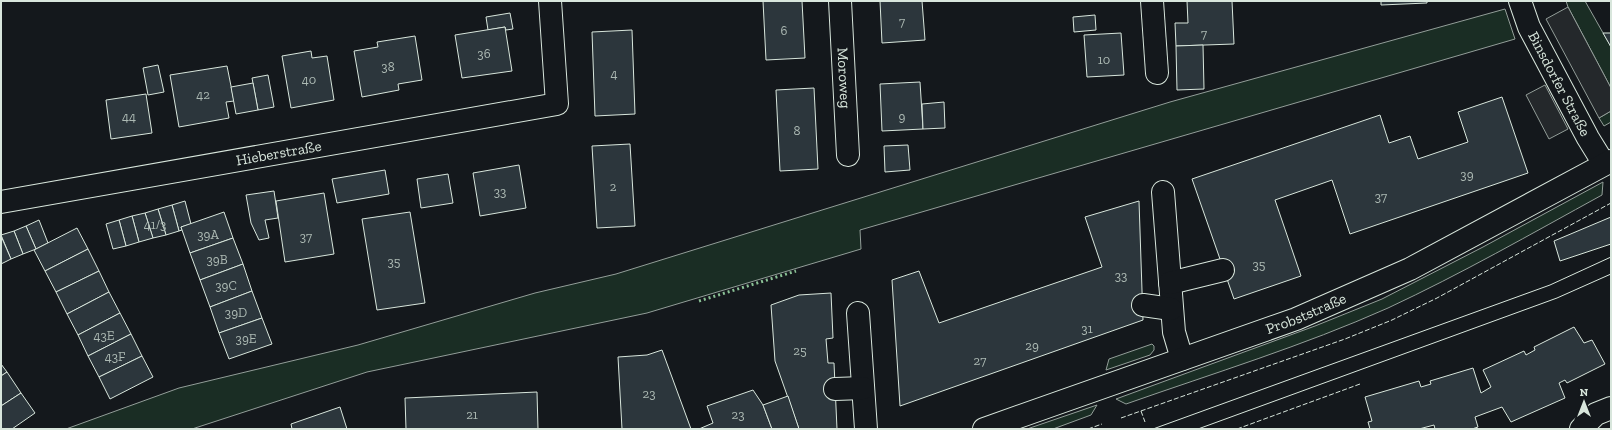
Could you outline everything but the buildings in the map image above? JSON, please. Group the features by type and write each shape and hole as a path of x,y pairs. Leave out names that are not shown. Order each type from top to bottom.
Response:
{"street":[{"name":"Hieberstraße","path":"1,202 557,104 550,1"},
{"name":"Moroweg","path":"840,1 848,156"},
{"path":"1152,1 1157,74"},
{"name":"Binsdorfer Straße","path":"1520,1 1529,27 1588,138 1608,163"},
{"name":"Probststraße","path":"984,429 1296,319 1410,269 1608,163"},
{"path":"1163,192 1171,309 1174,332 1182,359"},
{"path":"1170,283 1224,270"},
{"path":"1143,305 1171,309"},
{"path":"858,313 866,429"},
{"path":"835,389 863,388"},
{"path":"1581,429 1596,414 1611,408"}],"green space":[{"path":"1566,1 1585,1 1611,47 1611,88 1568,7"},
{"path":"1505,9 1515,39 860,230 861,249 647,313 367,372 192,429 66,429 179,388 358,345 535,293 616,274 1170,102"},
{"path":"1611,111 1611,122 1604,126 1599,118"},
{"path":"1603,182 1602,195 1469,268 1388,308 1324,335 1126,404 1116,399 1315,326 1382,299 1483,247"},
{"path":"1152,344 1154,346 1154,350 1150,355 1106,370 1109,359"},
{"path":"1097,405 1091,415 1053,429 1027,429"}],"shaded area":[{"path":"1568,7 1611,88 1611,111 1599,118 1546,19"},
{"path":"1545,85 1568,129 1549,139 1526,95"}],"tram line":[{"path":"1153,429 1550,285 1611,257"},
{"path":"1198,429 1557,298 1611,274"}],"hedge":[{"path":"699,301 796,271"}],"fence":[{"path":"1121,418 1345,339 1392,320 1437,298 1611,203"},
{"path":"1237,429 1360,384"},
{"path":"1141,411 1145,422"},
{"path":"1088,429 1102,424"}]}
